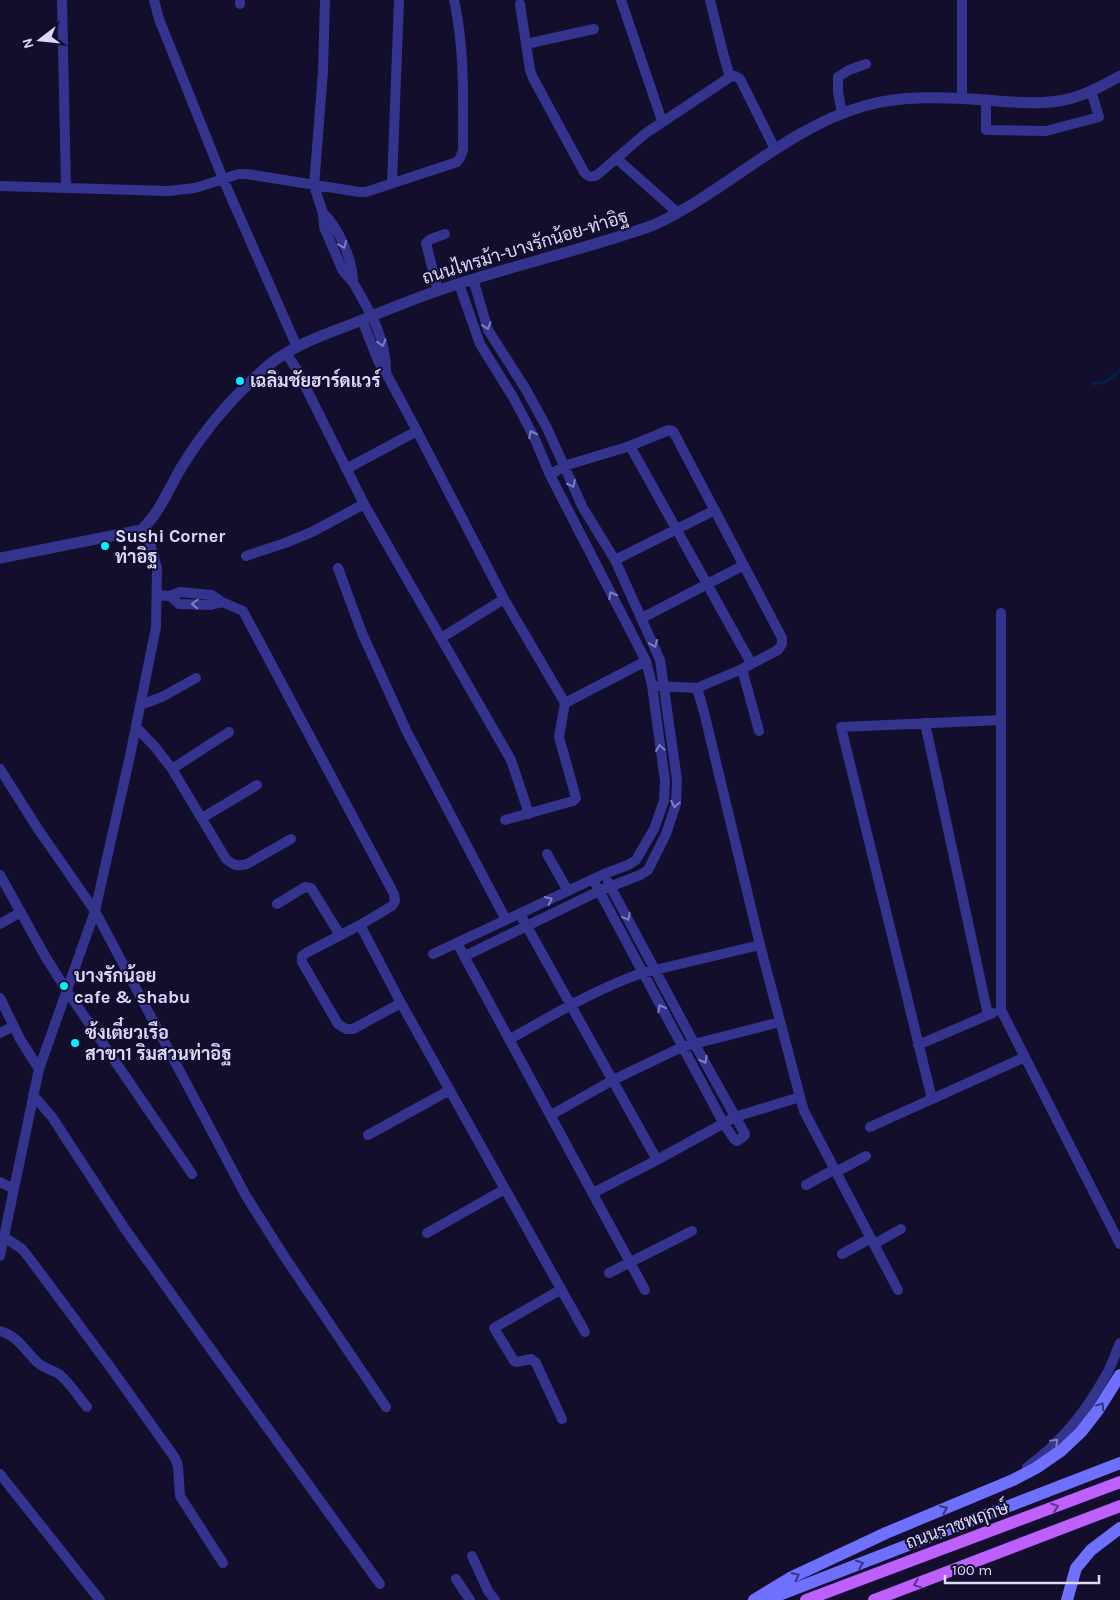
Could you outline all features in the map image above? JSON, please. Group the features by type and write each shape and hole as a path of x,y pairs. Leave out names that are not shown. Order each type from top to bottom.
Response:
{"main road":[{"path":"754,1600 790,1578 886,1533 1014,1480 1036,1468 1062,1450 1081,1432 1098,1410 1120,1375"},
{"path":"766,1600 1120,1463"},
{"name":"ถนนราชพฤกษ์","path":"806,1600 1120,1482"},
{"path":"874,1600 1120,1506"},
{"path":"1067,1600 1076,1568 1091,1550 1120,1528"}],"street":[{"path":"62,0 66,188"},
{"path":"154,0 158,19 223,179 297,347"},
{"path":"325,0 323,71 314,186 323,213 334,223 352,266 353,282 367,317 376,356 504,599 565,703 559,737 576,798 573,801 505,820"},
{"path":"392,183 399,0"},
{"path":"0,186 184,190 239,174 247,174 359,192 456,162 462,154 463,57 454,0"},
{"path":"621,0 662,122"},
{"path":"710,0 730,77"},
{"path":"962,0 962,98"},
{"path":"520,4 530,70 533,78 584,172 589,176 594,176 662,122 730,77 735,76 740,79 775,149"},
{"path":"526,44 594,29"},
{"path":"842,113 838,92 838,77 849,70 866,64"},
{"name":"ถนนไทรม้า-บางรักน้อย-ท่าอิฐ","path":"141,530 154,517 183,464 203,436 261,371 286,353 325,334 473,279 633,233 654,225 678,213 802,132 842,113 882,102 919,99 962,98 1039,103 1067,100 1091,91 1120,76"},
{"path":"986,100 986,130 1046,130 1099,117 1091,91"},
{"path":"616,158 678,213"},
{"path":"438,291 426,243 445,234"},
{"path":"465,956 599,891 640,876 648,870 666,834 676,804 677,780 660,660 615,560 584,508 547,428 525,388 488,330 473,279"},
{"path":"433,954 636,860 654,829 664,802 665,781 652,686 646,661 550,475 530,429 480,344 459,284"},
{"path":"286,353 297,370 364,504 511,760 529,814"},
{"path":"550,475 564,466 630,446 673,430 782,638 782,644 778,650 696,688 652,686"},
{"path":"346,468 417,431"},
{"path":"630,446 707,583 746,666 759,731"},
{"path":"246,556 312,532 364,504"},
{"path":"615,560 715,510"},
{"path":"0,558 141,530 150,543 157,568 156,627 95,911 39,1069 0,1256"},
{"path":"642,618 744,565"},
{"path":"338,568 362,633 403,724 506,920"},
{"path":"157,595 170,596 180,592 212,595 222,602 243,611 394,894 395,901 392,906 306,953 302,956 302,962 338,1024 346,1030 353,1029 401,1003"},
{"path":"442,638 504,599"},
{"path":"1001,613 1000,1010 1120,1244"},
{"path":"565,703 646,661"},
{"path":"140,705 162,697 196,678"},
{"path":"696,688 704,712 760,945 804,1111 898,1290"},
{"path":"932,1099 840,727 1001,720"},
{"path":"925,723 988,1015"},
{"path":"136,727 172,769 226,859 232,865 240,866 247,864 291,839"},
{"path":"172,769 229,732"},
{"path":"0,769 38,829 95,911 246,1196 284,1256 386,1407"},
{"path":"202,818 257,785"},
{"path":"547,854 568,891"},
{"path":"593,879 724,1124 737,1141 744,1134 604,874"},
{"path":"0,875 45,956 67,991 192,1174"},
{"path":"277,904 305,887 311,888 340,935"},
{"path":"0,924 21,912"},
{"path":"520,914 657,1160"},
{"path":"360,925 401,1003 585,1332"},
{"path":"457,943 645,1290"},
{"path":"510,1039 571,1005 628,978 760,945"},
{"path":"0,998 29,1054 39,1069"},
{"path":"918,1045 1000,1010"},
{"path":"551,1115 613,1080 682,1046 780,1022"},
{"path":"0,1033 14,1026"},
{"path":"870,1127 1025,1057"},
{"path":"368,1135 450,1090"},
{"path":"33,1095 52,1118 125,1229 196,1330 380,1584"},
{"path":"593,1193 735,1117 800,1097"},
{"path":"806,1185 866,1156"},
{"path":"0,1182 14,1189"},
{"path":"427,1233 505,1188"},
{"path":"842,1254 901,1229"},
{"path":"609,1273 692,1231"},
{"path":"4,1237 22,1249 30,1259 175,1458 178,1466 180,1496 224,1563"},
{"path":"560,1290 494,1328 514,1361 531,1359 536,1363 562,1419"},
{"path":"0,1331 14,1338 42,1366 64,1379 87,1407"},
{"path":"988,1491 1040,1458 1074,1423 1106,1375 1120,1343"},
{"path":"0,1474 100,1600"},
{"path":"472,1556 488,1591 495,1600"},
{"path":"456,1579 470,1600"}],"waterway":[{"path":"1093,384 1105,382 1120,371"}],"place":[{"name":"เฉลิมชัยฮาร์ดแวร์","path":"240,381"},
{"name":"Sushi Corner ท่าอิฐ","path":"105,546"},
{"name":"บางรักน้อย cafe & shabu","path":"64,986"},
{"name":"ซ้งเตี๋ยวเรือ สาขา1 ริมสวนท่าอิฐ","path":"75,1043"}]}
